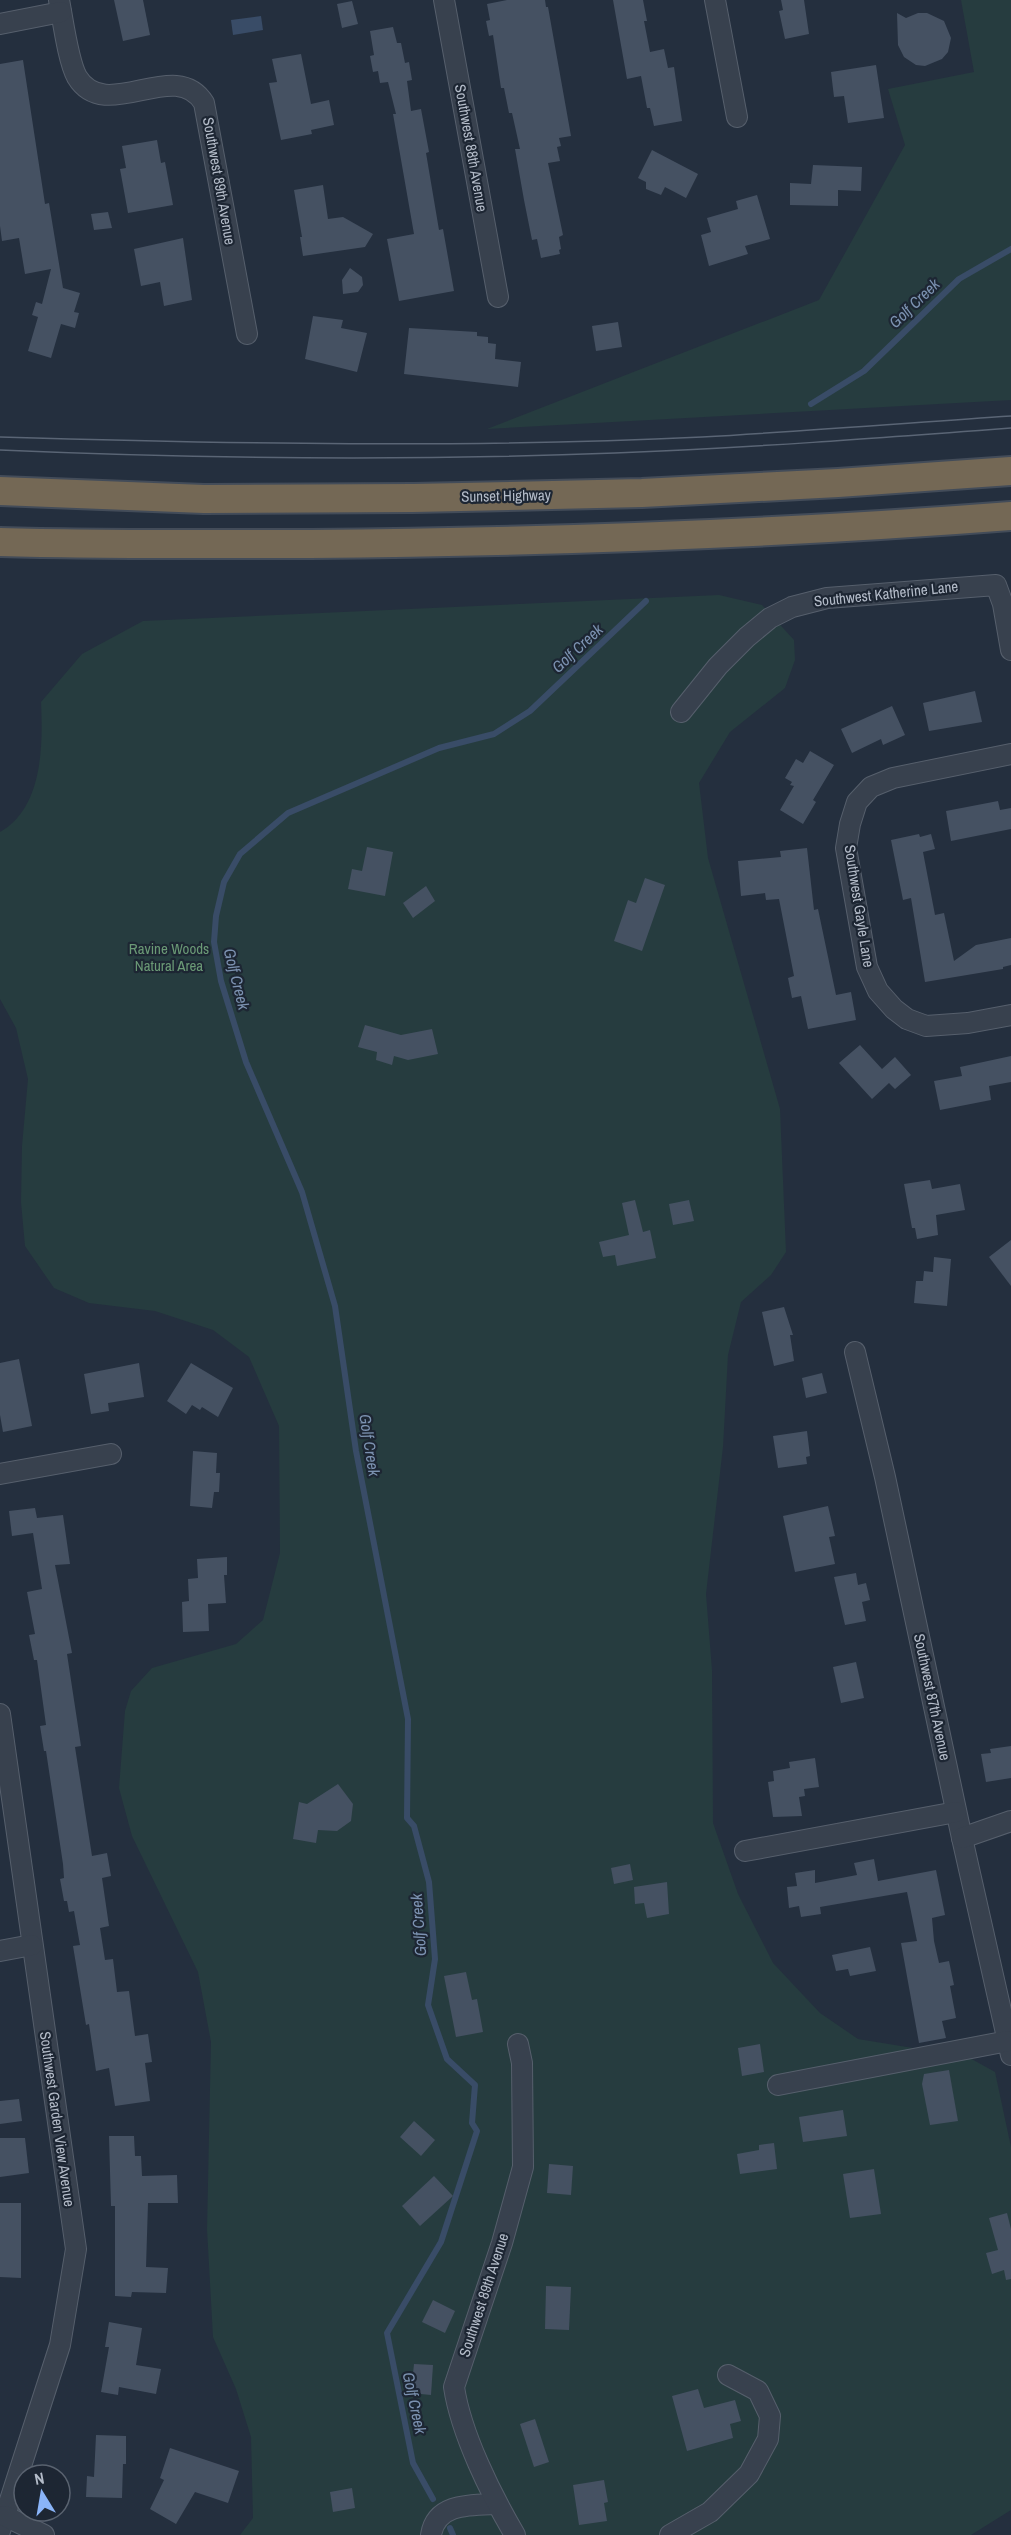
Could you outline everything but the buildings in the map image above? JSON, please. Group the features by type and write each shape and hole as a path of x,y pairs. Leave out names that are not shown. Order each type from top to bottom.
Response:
{"highway":[{"name":"Sunset Highway","path":"0,491 204,499 413,498 642,493 1011,471"},
{"path":"0,542 216,544 475,541 653,536 911,524 1011,516"}],"street":[{"name":"Southwest 88th Avenue","path":"444,0 498,297"},
{"path":"715,0 737,117"},
{"path":"0,24 60,6"},
{"name":"Southwest 89th Avenue","path":"60,6 75,72 88,89 109,95 168,85 181,86 196,93 204,103 247,334"},
{"name":"Southwest Katherine Lane","path":"681,712 718,666 747,637 770,618 809,601 996,585 1003,604 1011,650"},
{"name":"Southwest Gayle Lane","path":"1011,754 892,778 871,787 857,802 846,848 867,967 878,991 894,1009 907,1019 926,1026 968,1023 1011,1015"},
{"name":"Southwest 87th Avenue","path":"778,2085 1010,2051 956,1812 885,1477 855,1352"},
{"path":"0,1474 111,1454"},
{"name":"Southwest Garden View Avenue","path":"0,1714 76,2249 60,2345 2,2524 44,2535"},
{"path":"745,1851 956,1812"},
{"path":"962,1838 1011,1821"},
{"path":"0,1951 32,1945"},
{"name":"Southwest 89th Avenue","path":"514,2535 497,2504 461,2417 454,2388 502,2243 523,2167 522,2063 518,2044"},
{"path":"670,2535 710,2512 749,2474 768,2439 770,2416 758,2391 728,2375"},
{"path":"431,2535 433,2523 443,2512 458,2506 497,2504"}],"green space":[{"path":"961,0 1011,0 1011,400 487,429 819,300 905,145 888,89 974,72"},
{"name":"Ravine Woods Natural Area","path":"719,595 762,605 794,640 795,660 785,688 730,732 699,783 708,858 780,1109 786,1252 771,1275 741,1302 728,1355 723,1447 706,1594 712,1670 713,1823 738,1894 773,1963 820,2013 858,2039 968,2057 995,2072 1011,2147 1011,2510 971,2535 240,2535 253,2518 251,2437 236,2389 213,2337 207,2229 211,2042 198,1972 132,1836 119,1788 125,1711 131,1691 152,1668 236,1644 263,1620 280,1553 279,1426 249,1357 213,1330 155,1311 89,1303 54,1288 25,1246 21,1202 22,1146 28,1079 16,1028 0,999 0,832 25,808 32,792 40,756 41,702 82,654 143,621"}],"water":[{"path":"261,16 263,30 233,35 231,20"}],"waterway":[{"name":"Golf Creek","path":"811,404 864,371 959,279 1011,249"},
{"name":"Golf Creek","path":"433,2499 413,2463 387,2333 441,2242 477,2131 472,2123 475,2085 447,2059 428,2005 435,1959 429,1882 414,1826 407,1818 408,1719 356,1451 335,1306 302,1192 246,1062 221,981 214,942 216,916 224,882 240,854 288,813 439,748 494,734 530,711 646,601"},
{"name":"Golf Creek","path":"450,2528 453,2535"}],"tram line":[{"path":"0,437 263,443 526,443 702,437 1011,416"},
{"path":"0,450 308,458 538,456 764,446 1011,428"}]}
